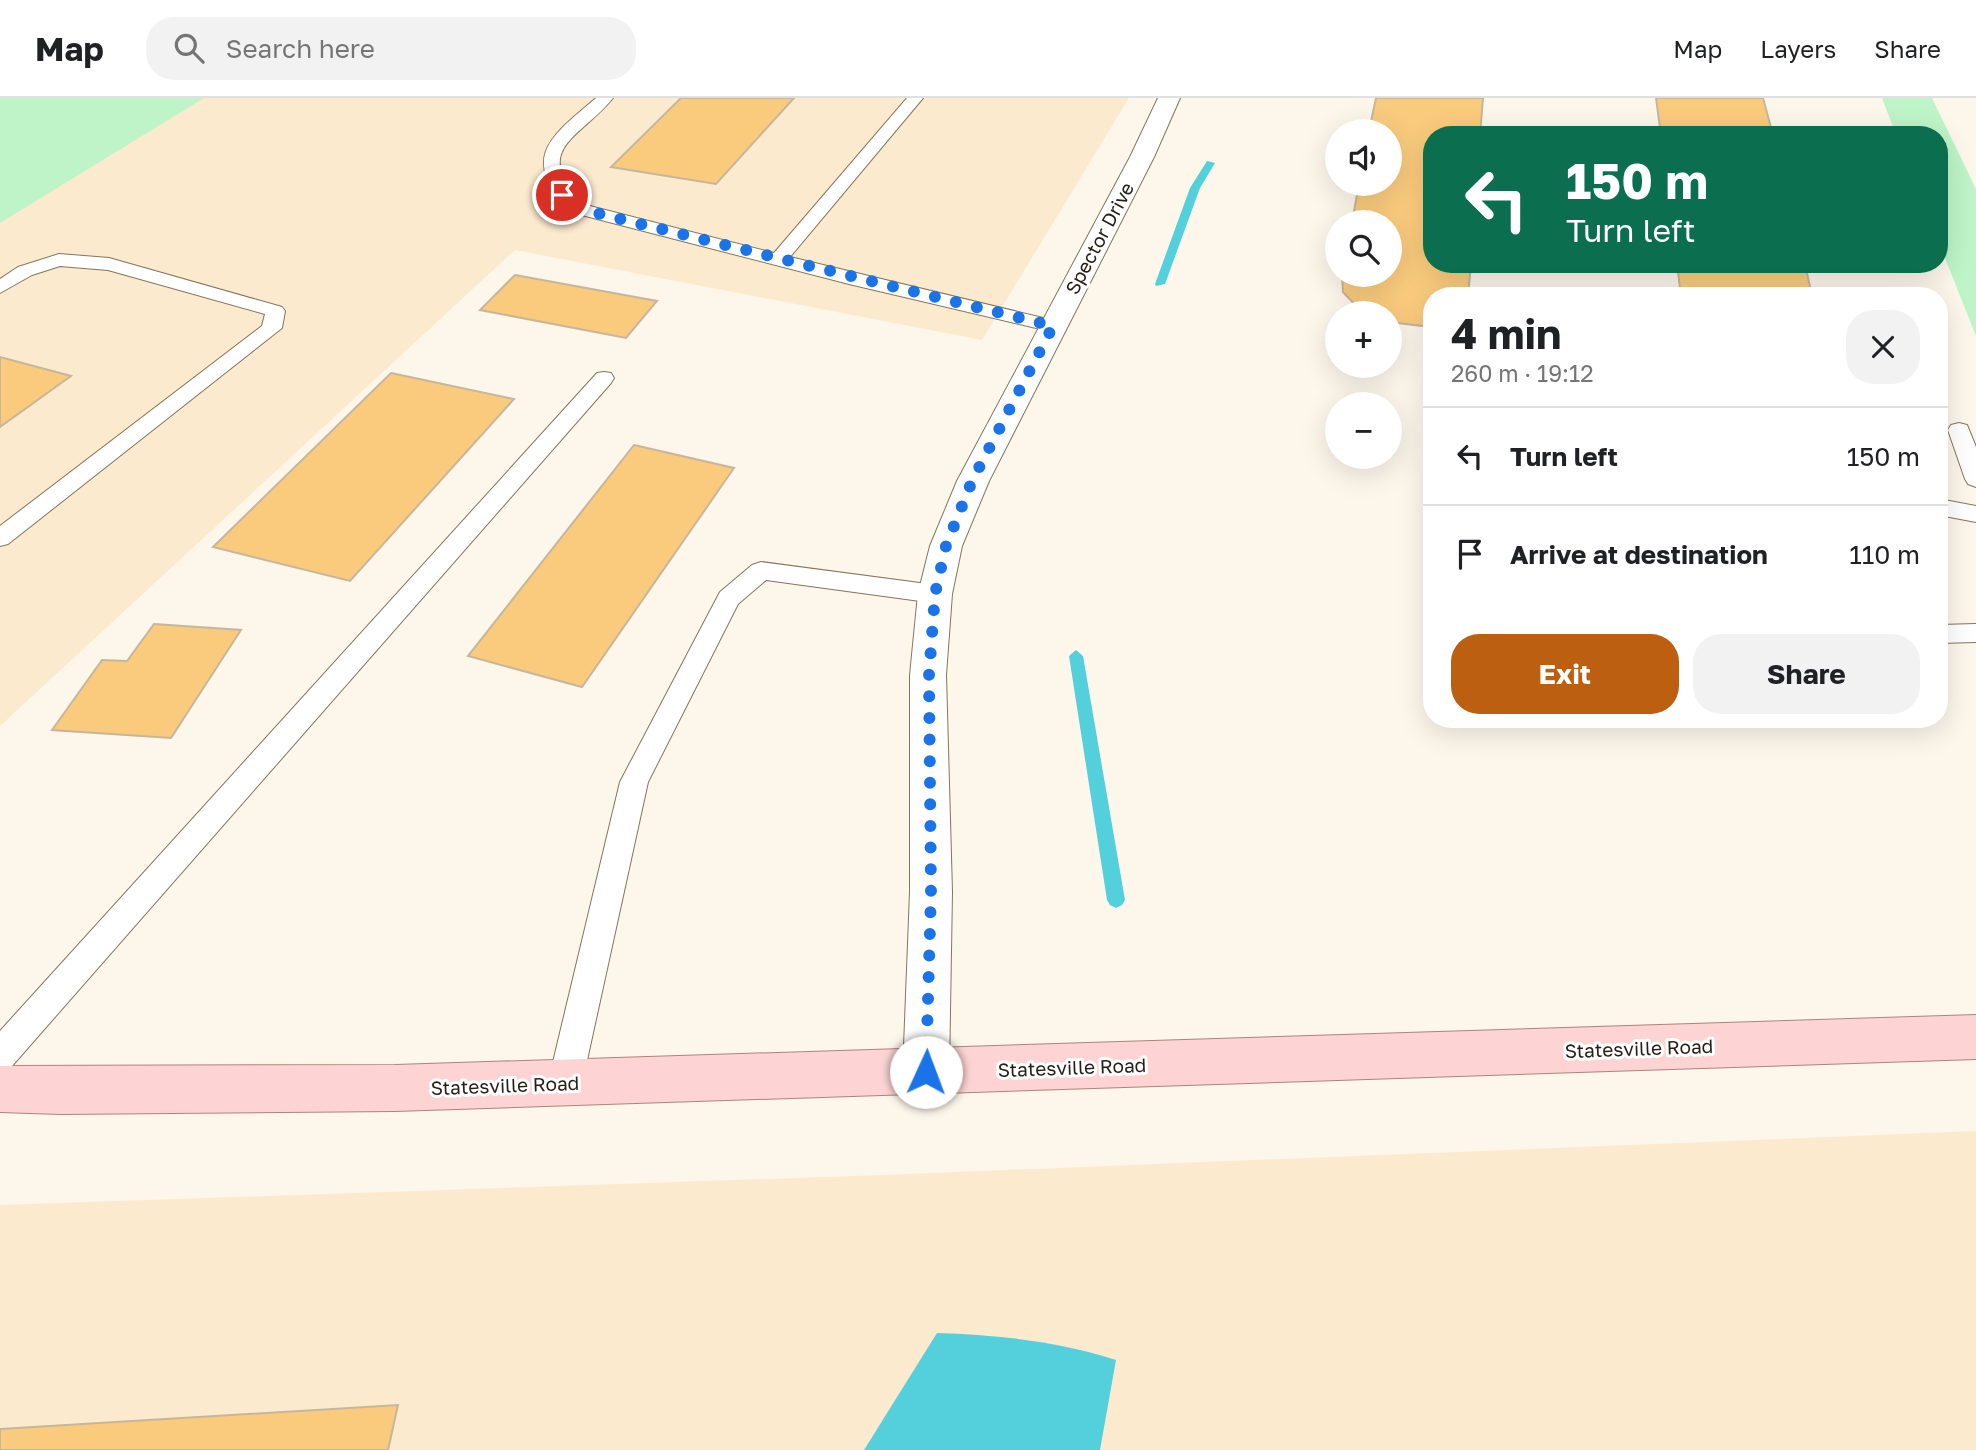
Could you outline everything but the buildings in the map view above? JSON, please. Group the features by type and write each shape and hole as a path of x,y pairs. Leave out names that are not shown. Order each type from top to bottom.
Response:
{"main road":[{"name":"Statesville Road","path":"0,1088 74,1091 381,1088 1976,1037"}],"street":[{"name":"Spector Drive","path":"926,1072 931,892 929,675 935,594 946,546 972,481 1170,98"}],"lane":[{"path":"605,98 556,145 550,160 550,174 562,195 576,208 1053,326"},
{"path":"778,260 915,98"},
{"path":"0,286 25,271 59,260 109,264 275,311 272,328 0,538"},
{"path":"0,1055 604,378"},
{"path":"1959,430 1976,479"},
{"path":"1948,509 1976,514"},
{"path":"565,1083 634,782 729,598 761,570 935,594"},
{"path":"1948,634 1976,633"}],"shaded area":[{"path":"193,98 1129,98 982,340 515,250 0,726 0,209"},
{"path":"1976,1131 1976,1450 0,1450 0,1205 884,1175"}],"green space":[{"path":"0,98 204,98 0,223"},
{"path":"1882,98 1932,98 1946,126 1893,126"},
{"path":"1948,131 1976,189 1976,336 1948,266"}],"water":[{"path":"937,1333 1028,1340 1116,1360 1100,1450 864,1450"}],"waterway":[{"path":"1160,284 1195,188 1210,163"},
{"path":"1076,656 1116,900"}],"route":[{"path":"562,195 576,208 856,280 1053,326 972,481 946,546 935,594 929,675 931,892 926,1072"}]}
